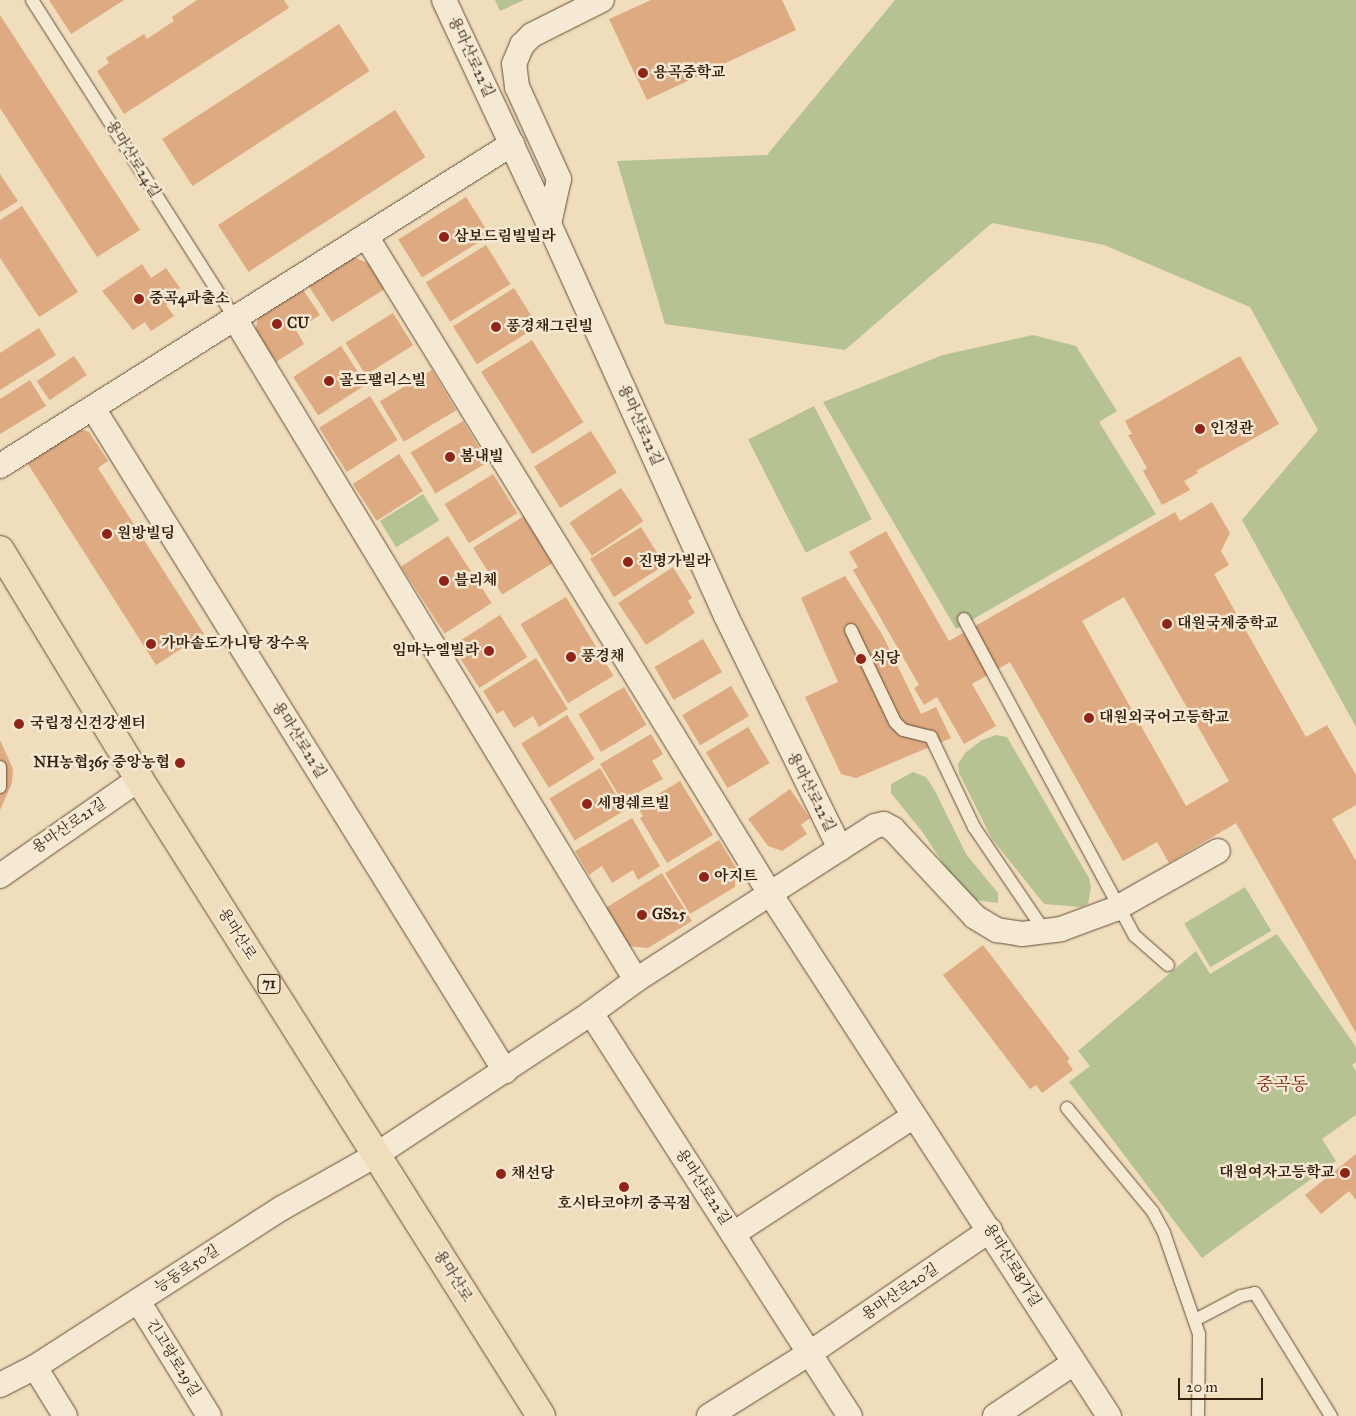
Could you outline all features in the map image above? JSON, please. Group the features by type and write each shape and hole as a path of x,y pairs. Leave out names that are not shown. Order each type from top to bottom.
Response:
{"main road":[{"name":"용마산로","path":"0,550 139,779 541,1416"}],"street":[{"name":"용마산로22길","path":"444,0 549,224 726,616 840,849"},
{"path":"549,224 559,179 515,82 514,64 522,45 532,35 602,0"},
{"path":"0,466 512,144"},
{"path":"366,236 770,895"},
{"path":"235,319 636,980"},
{"name":"용마산로22길","path":"93,408 505,1071"},
{"name":"용마산로21길","path":"0,876 139,779"},
{"name":"용마산로22길","path":"376,1155 591,1014 636,980 840,849 884,824 893,829 980,921 997,930 1022,934 1044,932 1080,923 1119,907 1218,851"},
{"name":"용마산로8가길","path":"770,895 990,1230 1109,1416"},
{"name":"용마산로22길","path":"591,1014 733,1234"},
{"path":"850,1416 733,1234 914,1116"},
{"name":"능동로50길","path":"0,1384 35,1367 282,1208 376,1155"},
{"name":"용마산로20길","path":"709,1416 810,1353 990,1230"},
{"name":"긴고랑로29길","path":"138,1301 209,1416"},
{"path":"995,1416 1074,1363"},
{"path":"35,1367 65,1416"}],"lane":[{"name":"용마산로24길","path":"32,0 235,319"},
{"path":"964,619 1119,907 1140,942 1168,965"},
{"path":"851,630 895,722 904,730 931,737 959,798 978,833 1044,932"},
{"path":"0,768 0,787"},
{"path":"1067,1108 1159,1222 1195,1320 1201,1343 1198,1416"},
{"path":"1195,1320 1246,1294 1255,1294 1331,1416"}],"green space":[{"path":"495,0 524,0 500,11"},
{"path":"895,0 1356,0 1356,727 1242,520 1318,430 1250,307 1104,245 992,223 845,350 665,324 617,161 767,155"},
{"path":"1033,335 1076,346 1117,411 1099,422 1156,514 956,629 823,402 943,355"},
{"path":"814,406 872,519 806,553 748,440"},
{"path":"423,494 439,520 396,547 380,521"},
{"path":"996,735 1007,737 1089,878 1091,887 1088,904 1081,907 1044,904 992,839 959,773 958,764 965,753 982,740"},
{"path":"913,772 926,777 935,791 966,854 998,893 998,903 974,900 955,882 924,834 891,793 891,784"},
{"path":"1245,887 1271,931 1210,967 1184,924"},
{"path":"1277,934 1356,1047 1356,1062 1352,1065 1356,1071 1356,1115 1322,1139 1336,1161 1202,1258 1069,1082 1090,1066 1078,1051 1196,951 1210,974"}],"building":[{"path":"49,0 124,0 71,34"},
{"path":"197,0 284,0 289,8 124,114 97,71 109,63 106,58 144,34 147,39 174,21 172,17"},
{"path":"651,0 782,0 796,30 647,100 609,19"},
{"path":"0,15 140,230 97,257 0,108"},
{"path":"339,24 369,71 193,186 162,139"},
{"path":"395,110 425,157 249,272 218,225"},
{"path":"0,174 18,201 0,212"},
{"name":"삼보드림빌빌라","path":"466,197 490,235 422,278 398,239"},
{"path":"22,206 78,292 39,317 0,258 0,220"},
{"path":"486,245 510,284 450,322 426,283"},
{"path":"353,257 370,264 385,289 332,322 308,285"},
{"name":"중곡4파출소","path":"142,264 151,278 166,268 180,288 168,297 171,302 166,305 174,316 151,331 145,322 133,330 102,291"},
{"path":"300,285 320,315 296,330 304,344 276,362 255,331 260,311"},
{"name":"풍경채그린빌","path":"514,288 538,326 477,364 453,326"},
{"path":"393,313 413,345 366,375 346,343"},
{"path":"39,328 56,355 0,390 0,353"},
{"path":"532,340 583,422 533,454 481,372"},
{"name":"골드팰리스빌","path":"341,346 366,385 318,416 293,377"},
{"path":"74,356 87,375 50,400 37,381"},
{"name":"인정관","path":"1240,356 1279,424 1196,471 1198,473 1184,481 1190,490 1162,505 1143,471 1147,468 1128,435 1132,434 1125,421"},
{"path":"432,370 456,410 404,442 380,401"},
{"path":"30,380 46,406 0,434 0,399"},
{"path":"370,396 398,440 347,472 319,428"},
{"name":"봄내빌","path":"463,421 488,462 435,494 411,452"},
{"name":"원방빌딩","path":"78,428 89,432 108,461 98,468 204,634 156,665 26,461"},
{"path":"591,431 617,473 560,508 534,467"},
{"path":"399,454 423,491 377,521 353,484"},
{"path":"493,474 517,513 469,543 445,504"},
{"path":"621,488 643,521 592,556 570,523"},
{"path":"1212,502 1230,533 1221,551 1229,565 1214,574 1306,737 1327,725 1356,775 1356,805 1332,819 1356,861 1356,1033 1236,823 1169,863 1157,842 1123,861 1010,662 972,684 996,726 964,744 937,697 924,705 914,688 919,685 853,570 858,567 849,552 886,531 949,641 1175,512 1180,521","holes":["1124,597 1229,781 1186,806 1082,621"]},
{"path":"524,516 553,563 502,594 473,548"},
{"name":"진명가빌라","path":"641,527 665,565 614,597 590,559"},
{"name":"블리체","path":"448,536 492,603 445,634 401,566"},
{"path":"673,567 692,598 688,601 695,613 646,645 618,603"},
{"name":"식당","path":"845,576 883,636 921,714 936,707 951,738 856,778 841,774 805,697 838,682 801,598"},
{"name":"풍경채","path":"566,597 613,676 568,703 521,624"},
{"name":"임마누엘빌라","path":"500,615 527,657 479,688 452,646"},
{"path":"703,639 722,672 674,700 655,667"},
{"path":"536,658 568,709 539,727 533,716 514,728 503,710 497,714 483,691"},
{"path":"731,686 749,716 700,745 682,715"},
{"path":"624,687 647,725 601,752 579,714"},
{"path":"567,715 595,759 549,788 521,744"},
{"path":"748,727 770,763 728,788 706,752"},
{"path":"651,734 663,754 652,761 663,779 639,792 642,797 626,807 600,764"},
{"path":"0,740 13,769 12,783 0,810"},
{"name":"세명쉐르빌","path":"600,768 625,810 575,840 549,798"},
{"path":"680,781 713,835 667,863 640,818 643,816 637,807"},
{"path":"790,789 810,818 801,825 807,834 782,851 768,846 748,819"},
{"path":"632,818 660,866 638,880 633,870 612,883 602,866 589,875 575,851"},
{"path":"719,840 736,868 735,887 690,914 665,873"},
{"path":"662,873 692,921 648,948 627,946 604,909"},
{"path":"983,945 1070,1059 1067,1061 1073,1070 1042,1093 1036,1085 1030,1089 943,975"},
{"name":"대원여자고등학교","path":"1356,1154 1356,1200 1349,1191 1321,1214 1305,1195"}],"place":[{"name":"용곡중학교","path":"643,73"},
{"name":"삼보드림빌빌라","path":"444,237"},
{"name":"중곡4파출소","path":"139,299"},
{"name":"CU","path":"277,324"},
{"name":"풍경채그린빌","path":"496,327"},
{"name":"골드팰리스빌","path":"329,381"},
{"name":"인정관","path":"1200,429"},
{"name":"봄내빌","path":"450,457"},
{"name":"원방빌딩","path":"107,534"},
{"name":"진명가빌라","path":"628,562"},
{"name":"블리체","path":"444,581"},
{"name":"대원국제중학교","path":"1167,624"},
{"name":"가마솥도가니탕 장수옥","path":"151,644"},
{"name":"임마누엘빌라","path":"489,651"},
{"name":"풍경채","path":"571,657"},
{"name":"식당","path":"861,659"},
{"name":"대원외국어고등학교","path":"1089,718"},
{"name":"국립정신건강센터","path":"19,724"},
{"name":"NH농협365 중앙농협","path":"180,763"},
{"name":"세명쉐르빌","path":"587,804"},
{"name":"아지트","path":"704,877"},
{"name":"GS25","path":"642,915"},
{"name":"대원여자고등학교","path":"1345,1173"},
{"name":"채선당","path":"501,1174"},
{"name":"호시타코야끼 중곡점","path":"624,1187"}],"district":[{"name":"중곡동","path":"1282,1084"}]}
